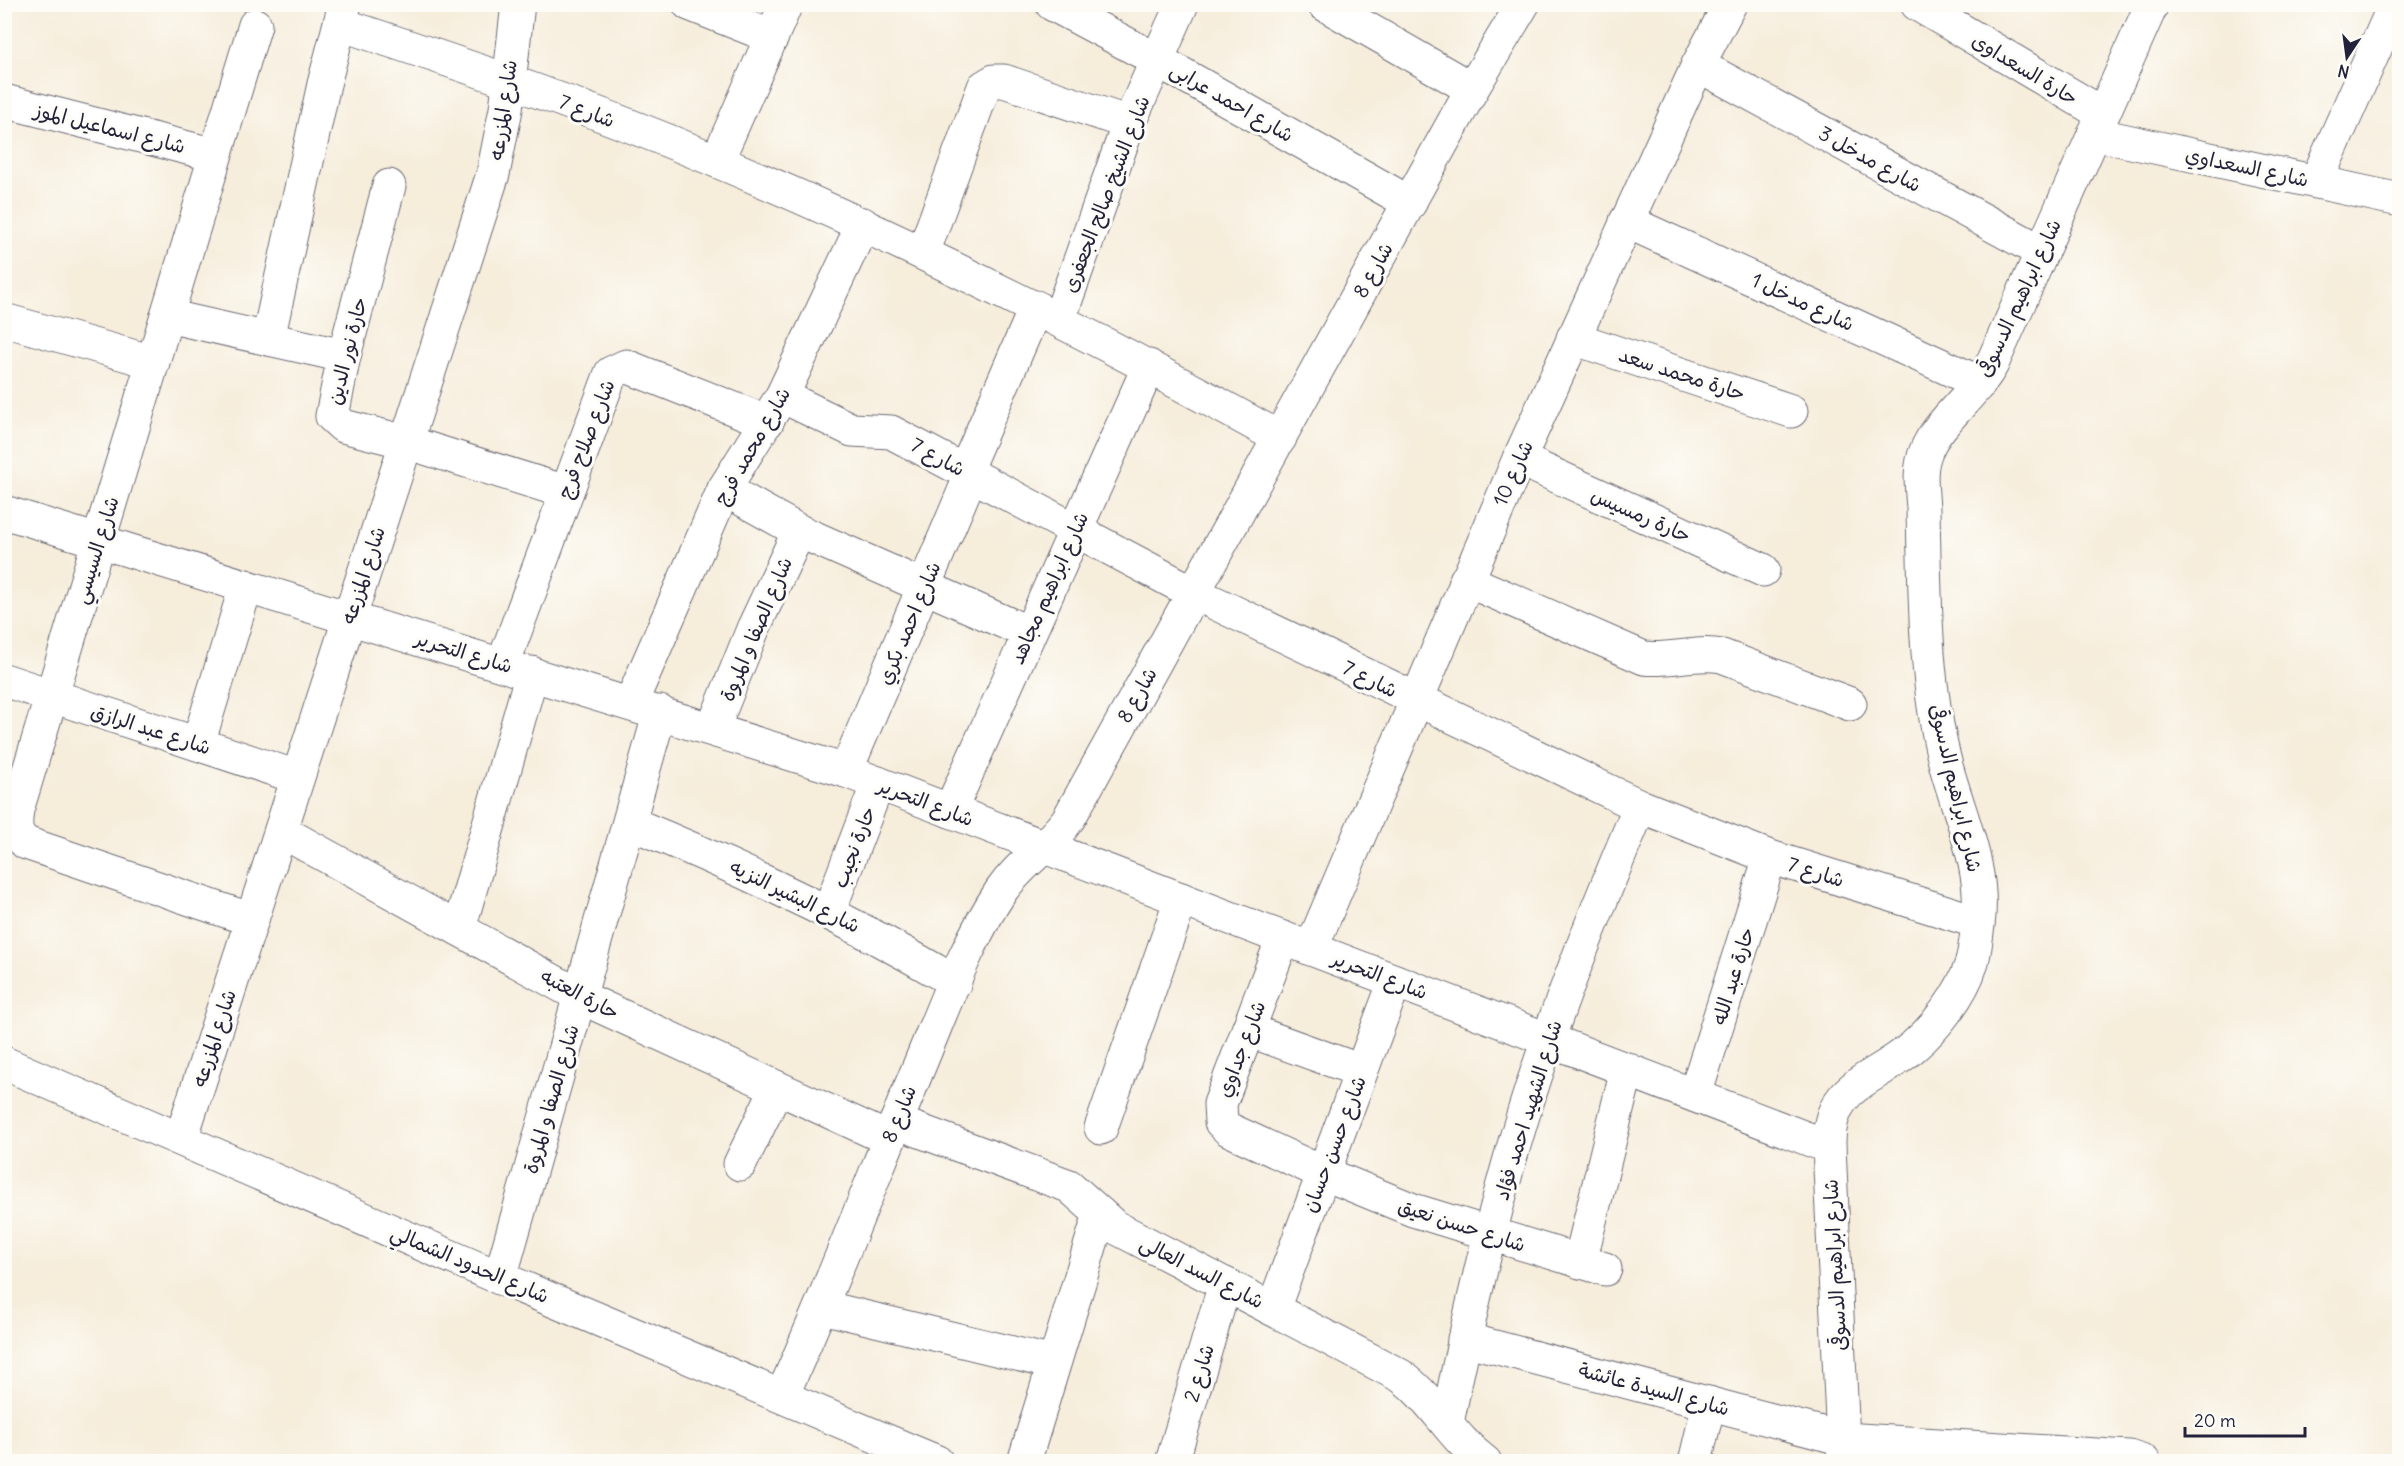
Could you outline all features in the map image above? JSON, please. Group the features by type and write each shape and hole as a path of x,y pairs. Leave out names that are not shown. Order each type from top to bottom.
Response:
{"street":[{"name":"شارع المزرعه","path":"181,1139 493,174 504,120 518,4"},
{"path":"689,4 772,37"},
{"path":"717,161 786,4"},
{"name":"شارع احمد عرابى","path":"1052,4 1159,61 1410,203"},
{"name":"شارع الشيخ صالح الجعفرى","path":"968,473 1048,313 1182,4"},
{"path":"1324,4 1472,89"},
{"name":"شارع 8","path":"782,1396 822,1307 892,1131 955,982 1002,891 1043,846 1053,839 1069,818 1472,89 1522,4"},
{"name":"شارع 10","path":"1297,944 1415,701 1573,338 1698,65 1730,4"},
{"name":"حارة السعداوى","path":"1917,4 2099,124"},
{"name":"شارع ابراهيم الدسوقى","path":"1844,1450 1829,1147 1832,1116 1838,1102 1849,1091 1914,1046 1956,995 1971,966 1978,922 1979,892 1975,864 1942,748 1931,679 1923,593 1921,478 1926,449 1980,383 1992,364 2152,4"},
{"path":"2316,182 2395,4"},
{"name":"شارع 7","path":"342,14 717,161 863,224 1048,313 1280,438"},
{"path":"268,339 342,14"},
{"name":"شارع السيسي","path":"252,920 26,843 19,837 15,828 17,810 255,25"},
{"name":"شارع مدخل 3","path":"1698,65 2042,252"},
{"path":"923,253 984,87 994,81 1004,81 1129,123"},
{"name":"شارع اسماعيل الموز","path":"4,101 215,155"},
{"name":"شارع السعداوي","path":"2099,124 2316,182 2400,200"},
{"name":"حارة نور الدين","path":"389,186 344,356 332,411 336,422 566,492"},
{"name":"شارع مدخل 1","path":"1626,221 1980,383"},
{"name":"شارع محمد فرج","path":"646,707 724,489 775,409 863,224"},
{"path":"167,316 344,356"},
{"path":"4,320 153,362"},
{"name":"حارة محمد سعد","path":"1573,338 1791,411"},
{"name":"شارع ابراهيم مجاهد","path":"950,811 1149,366"},
{"name":"شارع صلاح فرج","path":"459,929 518,668 566,492 611,373 620,367 631,368 775,409"},
{"name":"شارع 7","path":"775,409 852,430 891,432 1194,593 1415,701 1640,806 1770,857 1978,922"},
{"name":"حارة رمسيس","path":"1519,459 1763,570"},
{"name":"شارع احمد بكري","path":"846,771 923,588 968,473"},
{"path":"724,489 799,531 923,588 1029,633"},
{"name":"شارع التحرير","path":"4,512 646,707 846,771 1829,1147"},
{"name":"شارع الصفا و المروة","path":"713,728 753,629 799,531"},
{"path":"1466,580 1644,658 1675,658 1706,653 1722,656 1850,704"},
{"path":"198,744 246,586"},
{"name":"شارع عبد الرازق","path":"4,680 297,777"},
{"name":"شارع الصفا و المروة","path":"500,1278 630,823 646,707"},
{"name":"حارة نجيب","path":"829,911 878,783"},
{"name":"شارع الشهيد احمد فؤاد","path":"1447,1423 1464,1339 1489,1236 1548,1039 1591,921 1640,806"},
{"name":"شارع البشير النزيه","path":"630,823 731,864 829,911 955,982"},
{"name":"حارة العتبه","path":"281,831 581,995 777,1088 892,1131"},
{"name":"حارة عبد الله","path":"1695,1095 1770,857"},
{"path":"1101,1128 1181,899"},
{"name":"شارع جداوي","path":"1297,944 1248,1030 1220,1104 1221,1122 1228,1129 1323,1173"},
{"name":"شارع حسن حسان","path":"1273,1309 1395,981"},
{"path":"1248,1030 1361,1071"},
{"name":"شارع الحدود الشمالي","path":"4,1063 500,1278 937,1461"},
{"name":"شارع حسن نعيق","path":"1323,1173 1413,1210 1489,1236 1592,1266 1627,1070"},
{"path":"740,1164 777,1088"},
{"name":"شارع السد العالى","path":"892,1131 1069,1186 1115,1227 1401,1376 1425,1397 1462,1443 1485,1461"},
{"path":"1024,1461 1100,1214"},
{"name":"شارع 2","path":"1172,1461 1225,1284"},
{"path":"822,1307 1054,1363"},
{"name":"شارع السيدة عائشة","path":"1464,1339 1708,1403 1844,1450 2129,1457 2144,1461"},
{"path":"1695,1461 1708,1403"}]}
